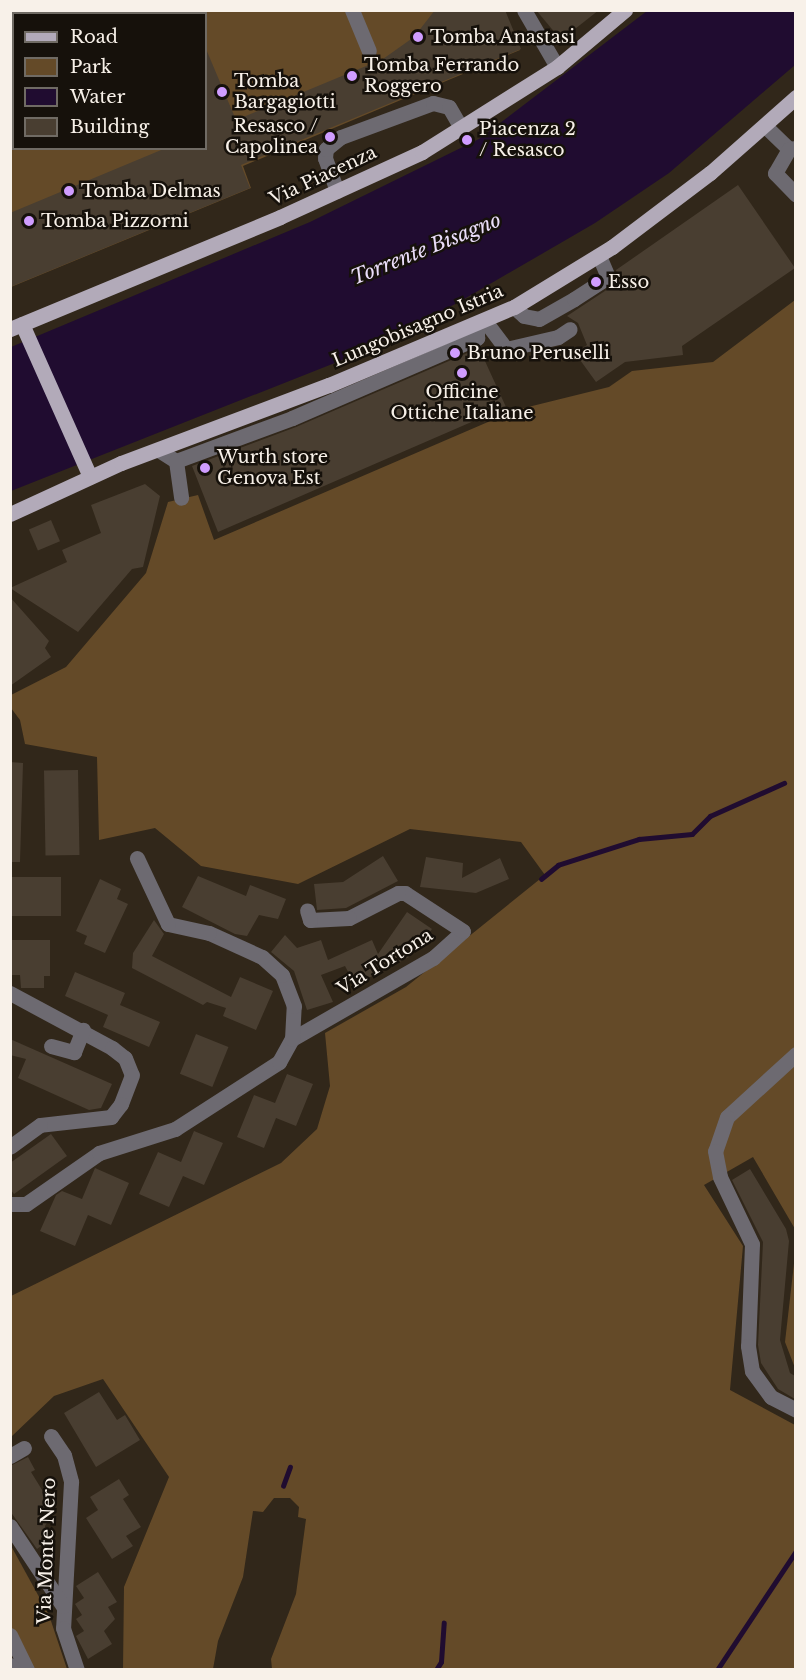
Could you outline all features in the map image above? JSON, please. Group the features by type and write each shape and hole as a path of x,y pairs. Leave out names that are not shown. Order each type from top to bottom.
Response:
{"main road":[{"name":"Via Piacenza","path":"20,326 337,191 422,152 556,67 625,10"},
{"name":"Lungobisagno Istria","path":"10,514 50,498 87,470 285,401 514,307 599,256 710,173 795,97"},
{"path":"20,326 87,470"},
{"path":"50,498 113,477 160,452 175,441"}],"street":[{"path":"352,10 369,51"},
{"path":"524,10 556,67"},
{"path":"337,191 325,158 326,149 342,137 433,103 449,107 461,128"},
{"path":"765,126 792,148 775,173 795,195"},
{"path":"514,307 524,316 539,320 608,277 599,256"},
{"path":"481,322 506,349 558,337 570,329"},
{"path":"160,452 176,461 292,418 477,338 481,322"},
{"path":"285,401 292,418"},
{"path":"176,461 181,498"},
{"name":"Via Tortona","path":"10,1204 26,1204 99,1153 175,1129 279,1062 292,1039 294,1006 282,975 262,957 209,933 168,924 137,858"},
{"name":"Via Tortona","path":"292,1039 433,958 463,932 405,893 398,893 349,918 310,920 307,910"},
{"path":"10,993 83,1030 129,1064 131,1080 121,1104 111,1117 102,1121 40,1125 10,1148"},
{"path":"51,1046 74,1052 83,1030"},
{"path":"795,1054 728,1117 715,1151 720,1177 752,1244 748,1346 753,1371 771,1397 795,1410"},
{"name":"Via Monte Nero","path":"51,1436 64,1455 71,1482 63,1606 64,1638 77,1670"},
{"path":"10,1456 24,1448"},
{"path":"10,1526 63,1606"},
{"path":"10,1635 27,1670"},
{"path":"10,1665 14,1670"}],"green space":[{"path":"11,11 503,11 520,50 243,166 251,188 11,287"},
{"path":"795,300 795,1229 753,1157 704,1185 743,1246 730,1390 795,1425 795,1669 272,1669 271,1659 296,1594 306,1519 298,1517 299,1507 290,1498 274,1498 263,1512 253,1511 243,1577 218,1641 213,1669 123,1669 124,1587 169,1477 103,1379 54,1396 11,1437 11,1296 281,1163 317,1129 330,1086 325,1033 406,987 545,875 521,842 410,829 298,884 201,866 155,828 99,840 97,757 25,744 20,720 11,708 11,695 66,667 146,573 168,502 198,495 214,540 516,410 609,387 632,371 713,362"},
{"path":"795,1255 795,1368 785,1342"},
{"path":"10,1544 49,1615 67,1669 23,1669 11,1650"}],"water":[{"name":"Torrente Bisagno","path":"647,11 795,11 795,65 669,173 595,223 459,302 360,353 11,491 11,347 310,222 479,139"}],"building":[{"path":"435,10 505,10 521,49 241,165 250,188 10,287 10,213 161,150 207,150 207,51 236,120 383,59 414,37"},
{"path":"536,10 599,10 561,40"},
{"path":"738,185 795,268 682,346 683,355 625,362 596,382 575,353 587,345 578,323 567,316 614,285 618,278 616,270"},
{"path":"479,348 506,407 218,532 192,466 296,427"},
{"path":"145,484 160,496 143,567 132,569 78,632 10,588 67,562 62,550 101,533 91,505"},
{"path":"51,520 60,541 38,551 29,529"},
{"path":"10,597 49,641 45,648 51,657 10,686"},
{"path":"10,762 23,763 20,862 10,862"},
{"path":"78,770 79,855 45,856 44,771"},
{"path":"383,856 398,881 346,908 317,910 314,884 343,882"},
{"path":"426,857 463,863 462,878 500,858 509,879 476,893 420,887"},
{"path":"198,876 246,896 250,885 286,899 278,919 259,915 247,936 235,934 182,907"},
{"path":"10,877 61,877 61,916 10,916"},
{"path":"100,879 121,889 117,899 128,904 105,953 84,944 87,936 76,931"},
{"path":"407,912 432,929 409,957 355,985 345,966 321,975 333,1002 307,1010 294,971 271,952 285,935 297,948 321,940 328,960 372,940 378,954"},
{"path":"154,920 164,934 152,956 231,997 240,977 273,991 256,1030 223,1016 226,1008 207,1002 203,1005 132,968 133,953"},
{"path":"10,940 50,940 50,976 44,976 44,988 21,988 20,975 10,975"},
{"path":"75,972 125,993 120,1005 160,1022 149,1047 103,1027 108,1015 65,996"},
{"path":"196,1034 228,1047 212,1087 180,1074"},
{"path":"10,1039 112,1084 101,1108 89,1110 18,1078 26,1059 10,1055"},
{"path":"287,1074 313,1084 296,1126 276,1118 264,1148 237,1137 254,1095 275,1103"},
{"path":"194,1131 223,1143 204,1185 183,1176 169,1207 139,1194 158,1152 181,1162"},
{"path":"51,1134 67,1156 14,1194 10,1189 10,1163"},
{"path":"95,1168 129,1183 111,1225 88,1215 75,1246 40,1231 56,1195 62,1191 82,1199"},
{"path":"750,1169 786,1229 789,1241 780,1340 790,1373 795,1376 795,1399 778,1389 761,1363 758,1345 763,1242 732,1180"},
{"path":"99,1392 117,1420 125,1415 140,1440 96,1467 64,1413"},
{"path":"28,1457 35,1470 31,1472 52,1506 47,1509 51,1516 45,1526 48,1541 37,1549 10,1511 10,1466"},
{"path":"119,1479 129,1495 123,1499 141,1527 126,1536 133,1546 112,1559 86,1518 98,1510 90,1497"},
{"path":"98,1572 117,1602 108,1607 115,1619 104,1631 112,1644 88,1659 76,1636 84,1631 76,1619 82,1615 75,1604 84,1598 76,1586"}],"waterway":[{"path":"541,879 558,865 639,839 692,834 710,816 784,783"},
{"path":"283,1486 290,1467"},
{"path":"717,1670 796,1551"},
{"path":"436,1670 441,1662 444,1623"}],"place":[{"name":"Tomba Anastasi","path":"418,37"},
{"name":"Tomba Ferrando Roggero","path":"352,76"},
{"name":"Tomba Bargagiotti","path":"222,92"},
{"name":"Resasco / Capolinea","path":"330,137"},
{"name":"Piacenza 2 / Resasco","path":"467,140"},
{"name":"Tomba Delmas","path":"69,191"},
{"name":"Tomba Pizzorni","path":"29,221"},
{"name":"Esso","path":"596,282"},
{"name":"Bruno Peruselli","path":"455,353"},
{"name":"Officine Ottiche Italiane","path":"462,373"},
{"name":"Wurth store Genova Est","path":"205,468"}]}
